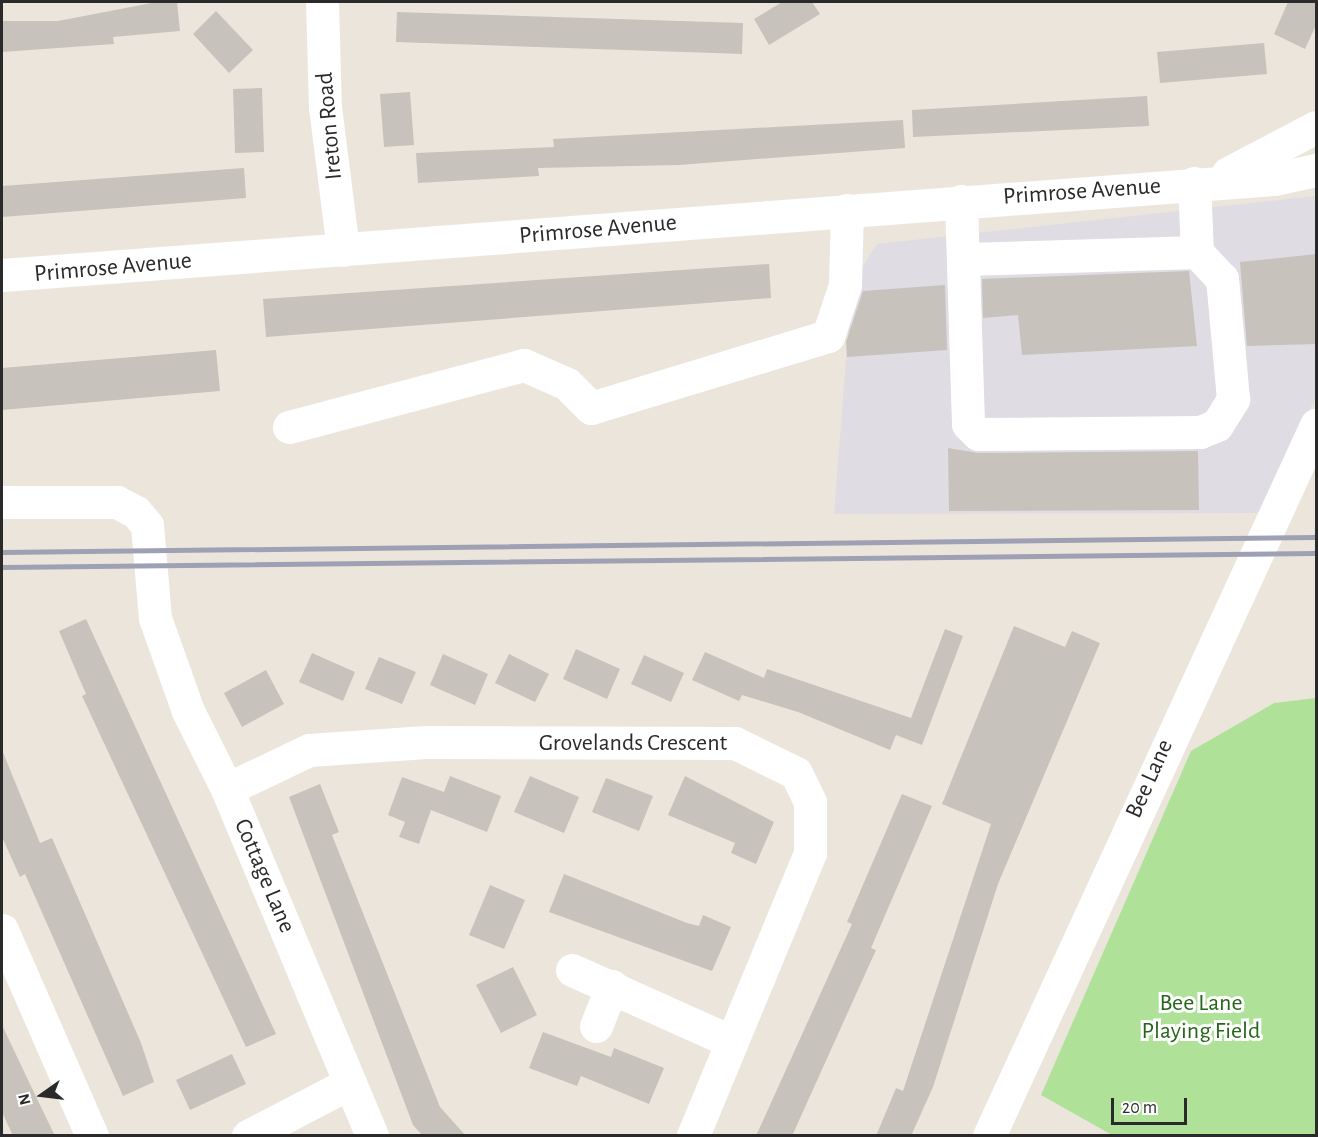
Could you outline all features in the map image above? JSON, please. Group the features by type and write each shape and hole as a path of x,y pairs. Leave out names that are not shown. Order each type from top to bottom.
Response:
{"street":[{"name":"Ireton Road","path":"322,2 325,107 343,250"},
{"name":"Primrose Avenue","path":"1194,183 1267,157 1317,127"},
{"name":"Primrose Avenue","path":"2,275 1194,183 1317,170"},
{"path":"961,201 965,259 968,423 978,434 1200,432 1217,425 1233,399 1222,279 1197,252 1194,183"},
{"path":"289,427 524,365 567,384 591,408 828,336 845,285 847,210"},
{"path":"965,259 1197,252"},
{"name":"Bee Lane","path":"989,1136 1317,425"},
{"name":"Cottage Lane","path":"2,502 87,500 117,502 136,512 147,525 155,618 188,711 227,789 372,1136"},
{"name":"Grovelands Crescent","path":"227,789 309,750 426,742 735,743 796,773 810,802 814,832 784,924 693,1136"},
{"path":"2,930 92,1136"},
{"path":"572,970 612,986 732,1042"},
{"path":"596,1026 612,986"},
{"path":"248,1136 350,1083"}],"shaded area":[{"path":"1316,196 1316,397 1261,513 834,514 852,283 877,244"}],"green space":[{"name":"Bee Lane Playing Field","path":"1316,698 1316,1135 1112,1135 1041,1095 1191,751 1274,703"}],"building":[{"path":"157,2 177,2 180,31 113,37 114,44 2,52 2,21 58,21"},
{"path":"782,2 812,2 820,14 769,45 754,19"},
{"path":"1288,2 1317,2 1317,23 1305,49 1274,34"},
{"path":"216,11 253,50 229,73 193,34"},
{"path":"397,12 743,23 742,54 396,42"},
{"path":"1264,43 1267,74 1160,83 1157,52"},
{"path":"262,88 264,152 235,153 233,89"},
{"path":"410,92 414,145 384,147 380,94"},
{"path":"1147,96 1149,126 913,137 912,110"},
{"path":"903,120 905,148 679,165 538,168 539,176 418,183 416,153 554,147 553,139"},
{"path":"244,168 246,198 2,217 2,186"},
{"path":"1317,254 1317,344 1247,346 1240,262"},
{"path":"769,264 771,298 266,337 263,299"},
{"path":"1189,271 1197,346 1022,355 1018,315 983,318 982,279"},
{"path":"945,285 947,350 847,357 846,342 863,291"},
{"path":"216,350 220,391 2,410 2,368"},
{"path":"948,448 978,453 1198,451 1199,510 949,511"},
{"path":"86,619 276,1034 246,1047 82,696 86,694 59,631"},
{"path":"1014,626 1065,647 1072,631 1100,643 998,884 933,1087 911,1136 876,1136 896,1088 903,1091 991,824 942,804"},
{"path":"945,629 963,636 922,745 896,735 890,750 798,712 742,695 739,701 692,680 705,652 764,678 767,669 911,718"},
{"path":"576,649 620,669 607,699 563,679"},
{"path":"312,653 355,672 343,701 299,682"},
{"path":"443,654 488,674 475,705 430,685"},
{"path":"509,654 549,674 535,702 495,683"},
{"path":"644,655 684,673 671,702 631,684"},
{"path":"379,657 416,672 402,704 365,689"},
{"path":"266,670 284,704 242,727 224,693"},
{"path":"2,750 40,843 52,838 141,1043 154,1082 123,1096 25,874 20,877 2,837"},
{"path":"450,776 501,796 487,832 431,810 419,844 399,837 405,822 388,815 402,777 444,792"},
{"path":"530,776 579,797 564,833 514,812"},
{"path":"685,776 774,822 756,864 731,853 735,843 668,815"},
{"path":"606,778 653,796 639,831 592,812"},
{"path":"320,784 339,832 332,835 440,1107 466,1136 423,1136 413,1125 289,797"},
{"path":"902,794 932,806 871,948 876,950 792,1136 756,1136 852,924 847,922"},
{"path":"564,874 687,923 699,926 703,915 731,927 712,971 549,912"},
{"path":"490,885 525,900 504,949 469,935"},
{"path":"513,967 537,1015 501,1033 476,985"},
{"path":"2,1025 55,1136 13,1136 2,1112"},
{"path":"543,1032 611,1057 614,1048 664,1068 649,1104 581,1076 577,1086 529,1068"},
{"path":"232,1054 246,1084 190,1110 176,1080"}],"railway":[{"path":"2,552 1316,537"},
{"path":"2,567 1316,553"}]}
